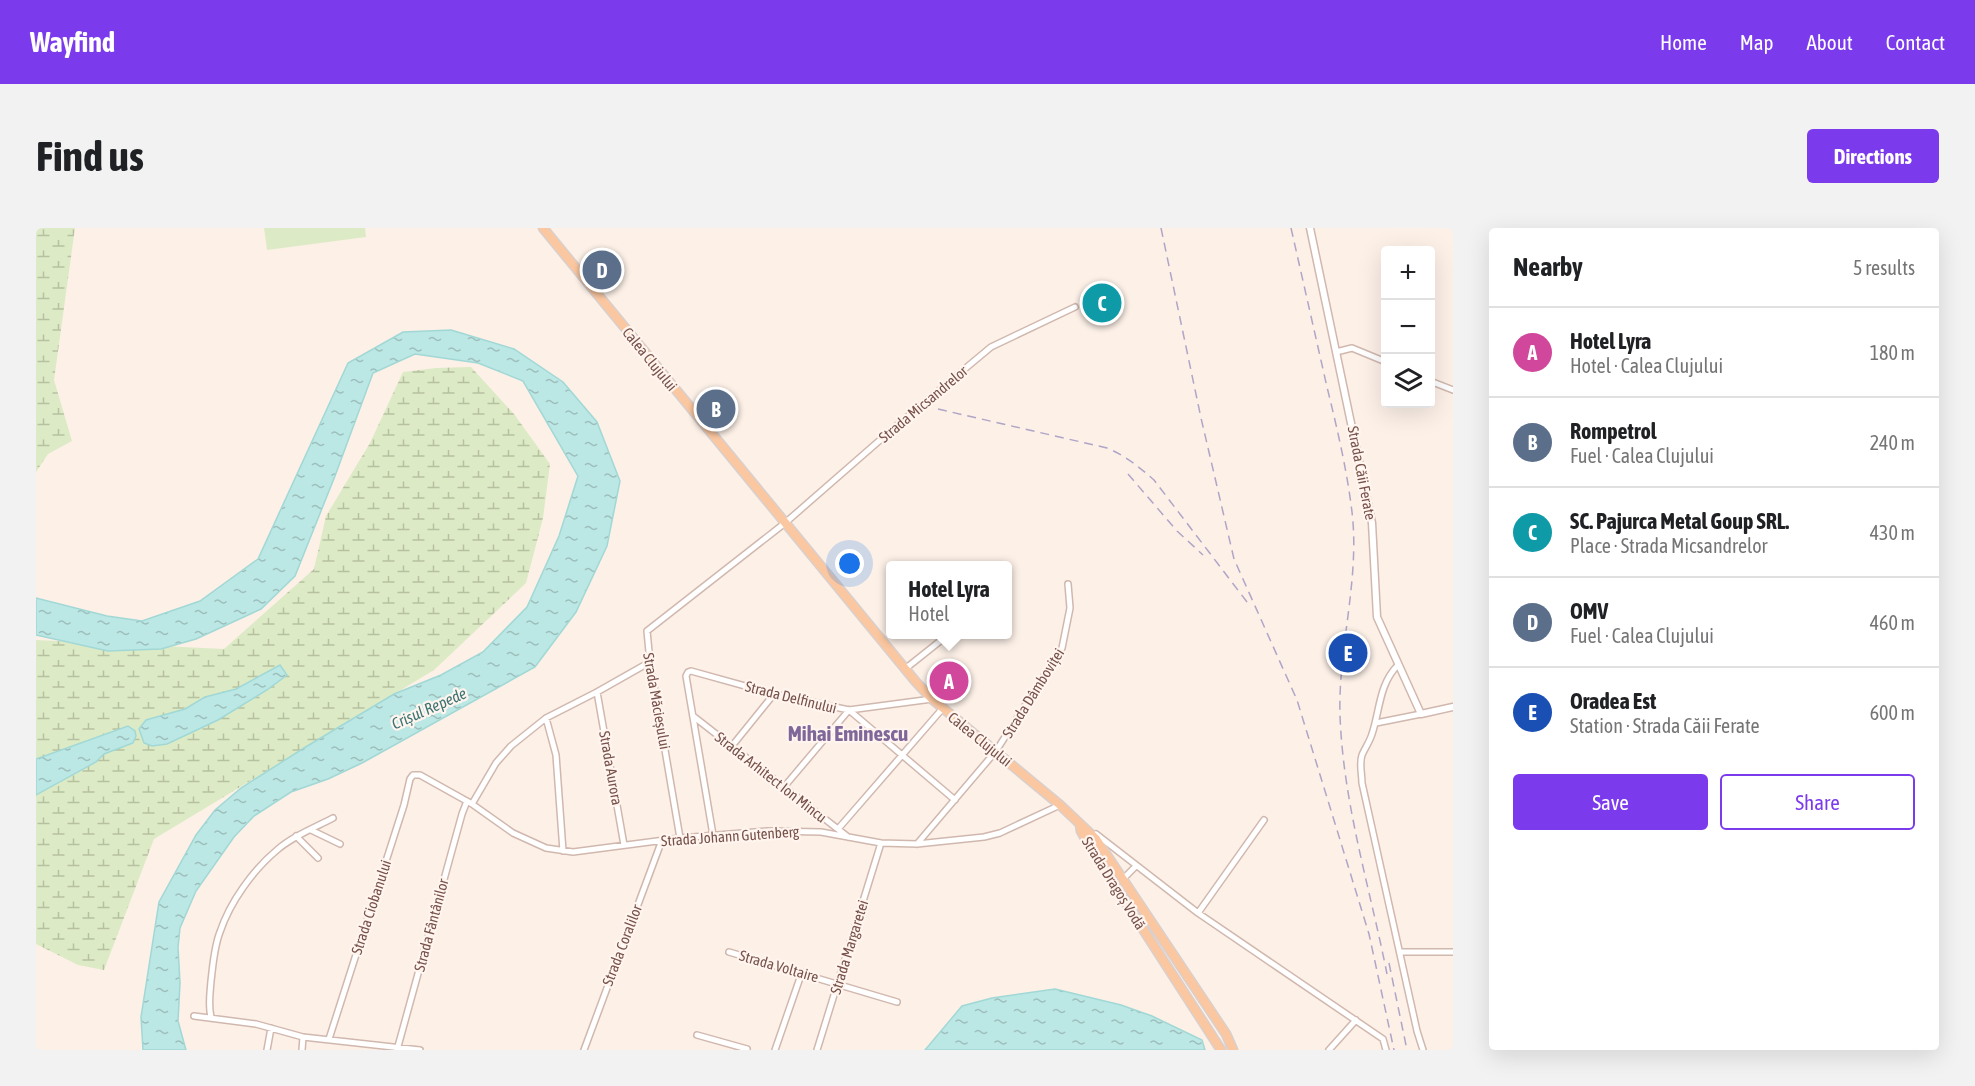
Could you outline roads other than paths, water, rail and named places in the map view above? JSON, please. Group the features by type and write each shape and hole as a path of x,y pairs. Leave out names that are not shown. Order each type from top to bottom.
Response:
{"main road":[{"name":"Calea Clujului","path":"543,228 932,699 1080,824"},
{"name":"Strada Dragoș Vodă","path":"1080,824 1081,831 1090,847 1126,893 1226,1034 1233,1050"},
{"name":"Strada Dragoș Vodă","path":"1080,824 1096,839 1122,880 1126,893 1221,1050"},
{"path":"1090,847 1097,851 1114,879 1122,880"}],"street":[{"name":"Strada Căii Ferate","path":"1310,228 1372,524 1377,616 1421,714"},
{"name":"Strada Micsandrelor","path":"785,523 895,427 992,347 1075,307"},
{"path":"1336,352 1352,348 1381,360"},
{"path":"1435,383 1453,390"},
{"name":"Strada Măcieșului","path":"680,838 646,631 785,523"},
{"name":"Strada Dâmboviței","path":"917,844 996,752 1062,648 1070,608 1068,584"},
{"path":"905,669 943,639"},
{"name":"Strada Fântânilor","path":"397,1048 459,825 469,802 496,763 511,746 546,718 650,662"},
{"path":"1398,665 1383,688 1376,723 1362,756 1362,783 1416,1031 1423,1050"},
{"name":"Strada Delfinului","path":"693,716 686,676 691,671 849,710 932,699"},
{"name":"Strada Aurora","path":"597,692 624,845"},
{"path":"732,746 774,693"},
{"path":"1376,723 1453,707"},
{"path":"838,829 943,708"},
{"path":"784,787 849,710 955,800"},
{"path":"693,716 713,835"},
{"name":"Strada Arhitect Ion Mincu","path":"693,716 850,838"},
{"path":"546,718 556,755 563,851"},
{"name":"Strada Johann Gutenberg","path":"413,776 420,775 469,802 513,833 546,849 584,852 662,840 767,831 807,831 880,843 917,844 984,837 1000,833 1060,805"},
{"name":"Strada Ciobanului","path":"329,1039 404,805 410,779 413,776"},
{"path":"211,1017 208,1005 220,932 243,888 278,849 296,836 333,818"},
{"path":"1198,913 1264,820"},
{"name":"Calea Clujului","path":"1080,824 1198,913 1375,1033 1383,1039 1386,1050"},
{"path":"311,830 340,844"},
{"path":"296,836 318,858"},
{"name":"Strada Coralilor","path":"584,1050 662,840"},
{"name":"Strada Margaretei","path":"817,1050 880,843"},
{"path":"1122,880 1136,866"},
{"name":"Strada Voltaire","path":"729,952 897,1002"},
{"path":"1400,952 1453,952"},
{"path":"775,1050 802,972"},
{"path":"194,1017 211,1017 256,1024 303,1037 420,1050"},
{"path":"1329,1050 1356,1020"},
{"path":"267,1050 271,1028"},
{"path":"697,1035 747,1049"},
{"path":"302,1050 303,1037"},
{"path":"720,1050 722,1042"}],"water":[{"name":"Crișul Repede","path":"451,330 514,349 563,382 597,422 620,481 607,546 576,612 535,667 362,763 328,779 291,792 254,816 234,837 196,891 180,928 178,1021 186,1050 143,1050 141,1017 159,902 196,835 215,810 241,788 394,694 441,675 483,652 527,607 559,536 578,476 523,381 478,363 415,354 373,373 295,576 261,609 196,639 161,649 108,651 36,635 36,598 107,616 142,621 200,601 258,559 348,363 403,332"},
{"path":"280,665 287,675 218,720 167,744 152,746 144,743 139,729 146,720 185,709 205,697 236,689"},
{"path":"128,726 135,731 136,736 133,743 104,754 96,762 36,795 36,759"},
{"path":"1055,989 1121,1005 1152,1016 1202,1040 1205,1050 925,1050 962,1006 992,998"}],"railway":[{"path":"1161,228 1201,418 1234,559 1297,700 1369,934 1394,1050"},
{"path":"1291,228 1341,449 1352,512 1353,563 1340,690 1342,748 1358,845 1387,974"},
{"path":"938,409 1107,448 1126,458 1154,480 1247,602"},
{"path":"1128,474 1177,531 1203,555"},
{"path":"1389,963 1407,1050"}],"place":[{"name":"OMV","path":"602,270"},
{"name":"SC. Pajurca Metal Goup SRL.","path":"1102,303"},
{"name":"Rompetrol","path":"716,409"},
{"name":"Oradea Est","path":"1348,653"},
{"name":"Hotel Lyra","path":"949,681"}],"district":[{"name":"Mihai Eminescu","path":"848,733"}]}
